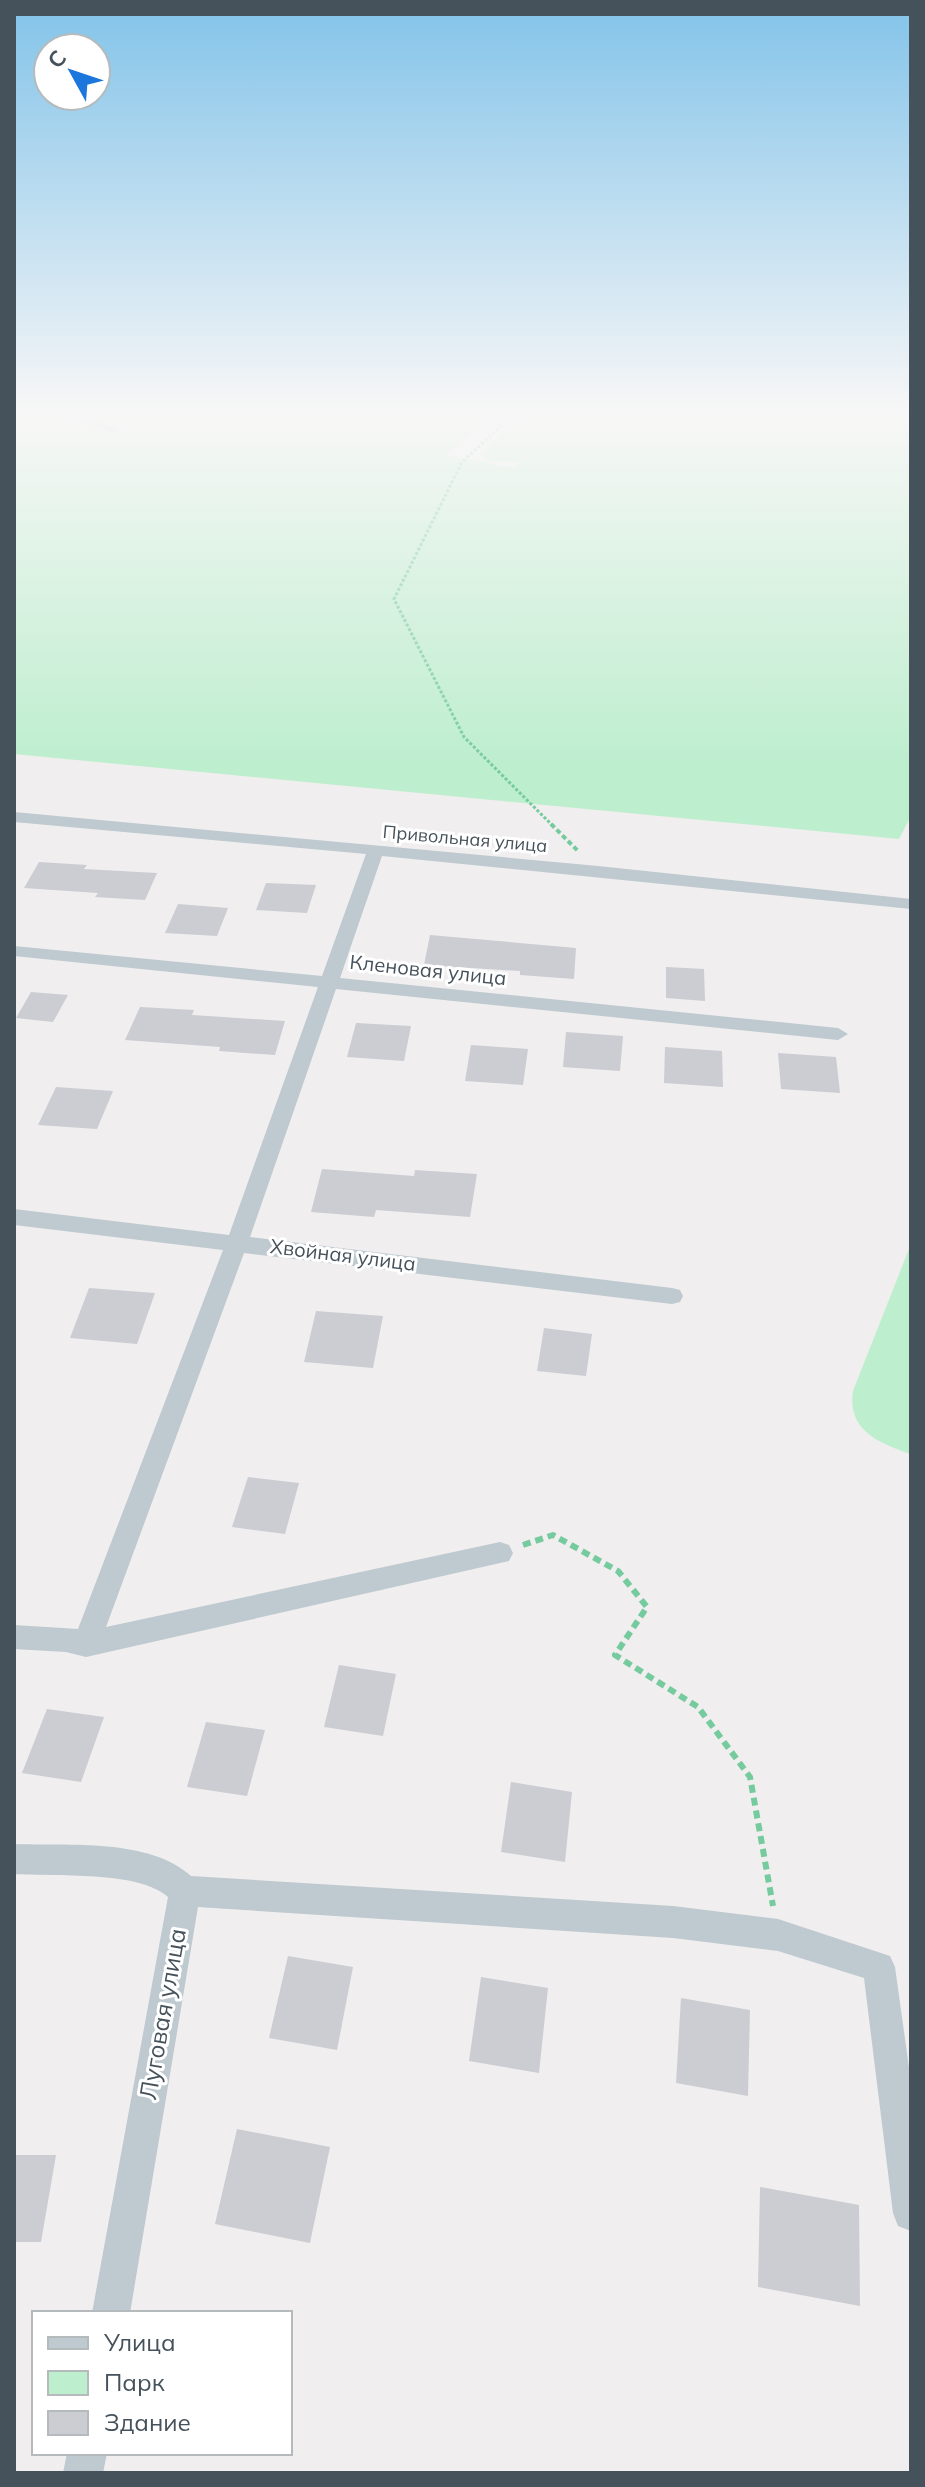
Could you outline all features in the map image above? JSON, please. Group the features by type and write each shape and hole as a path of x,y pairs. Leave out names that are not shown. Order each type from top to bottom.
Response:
{"street":[{"name":"Привольная улица","path":"14,817 598,871 911,904"},
{"path":"86,1644 237,1242 376,850"},
{"name":"Кленовая улица","path":"14,951 838,1034"},
{"name":"Хвойная улица","path":"14,1217 672,1296"},
{"path":"14,1637 66,1639 86,1644 500,1553"},
{"path":"14,1859 131,1865 166,1874 185,1891 673,1922 778,1935 879,1967 911,2213"},
{"name":"Луговая улица","path":"111,2311 185,1891"}],"path":[{"path":"428,531 394,599 464,737 598,871"},
{"path":"500,1553 553,1535 618,1571 647,1607 615,1655 698,1707 750,1777 778,1935"}],"green space":[{"path":"14,531 911,531 911,816 899,839 14,754"},
{"path":"911,1244 910,1454 868,1433 860,1426 852,1405 853,1391"}],"building":[{"path":"39,862 87,865 84,869 157,873 145,900 24,888"},
{"path":"266,883 316,885 307,913 256,910"},
{"path":"178,904 228,908 217,936 165,933"},
{"path":"430,935 576,948 574,979 520,975 520,971 424,965"},
{"path":"666,967 704,969 705,1001 666,998"},
{"path":"31,992 68,995 53,1022 16,1018"},
{"path":"140,1007 194,1010 192,1015 285,1021 275,1055 219,1051 220,1047 125,1040"},
{"path":"356,1023 411,1026 404,1061 347,1057"},
{"path":"566,1032 623,1036 620,1071 563,1067"},
{"path":"471,1045 528,1049 523,1085 465,1081"},
{"path":"665,1047 722,1051 723,1087 664,1083"},
{"path":"778,1053 836,1057 840,1093 781,1089"},
{"path":"56,1087 113,1091 97,1129 38,1125"},
{"path":"322,1169 414,1176 415,1170 477,1174 470,1217 376,1210 374,1217 311,1212"},
{"path":"89,1288 155,1293 137,1344 70,1338"},
{"path":"316,1311 383,1316 373,1368 304,1362"},
{"path":"544,1328 592,1334 586,1376 537,1371"},
{"path":"248,1477 299,1483 285,1534 232,1527"},
{"path":"339,1665 396,1674 383,1736 324,1727"},
{"path":"47,1709 104,1717 81,1782 22,1773"},
{"path":"206,1722 265,1730 247,1796 187,1787"},
{"path":"511,1782 572,1792 565,1862 501,1852"},
{"path":"288,1956 353,1967 337,2050 269,2038"},
{"path":"481,1977 548,1988 539,2073 469,2061"},
{"path":"681,1998 750,2010 748,2096 676,2083"},
{"path":"237,2129 330,2147 310,2243 215,2224"},
{"path":"14,2155 56,2155 41,2242 14,2242"},
{"path":"760,2187 859,2205 860,2306 758,2287"}]}
